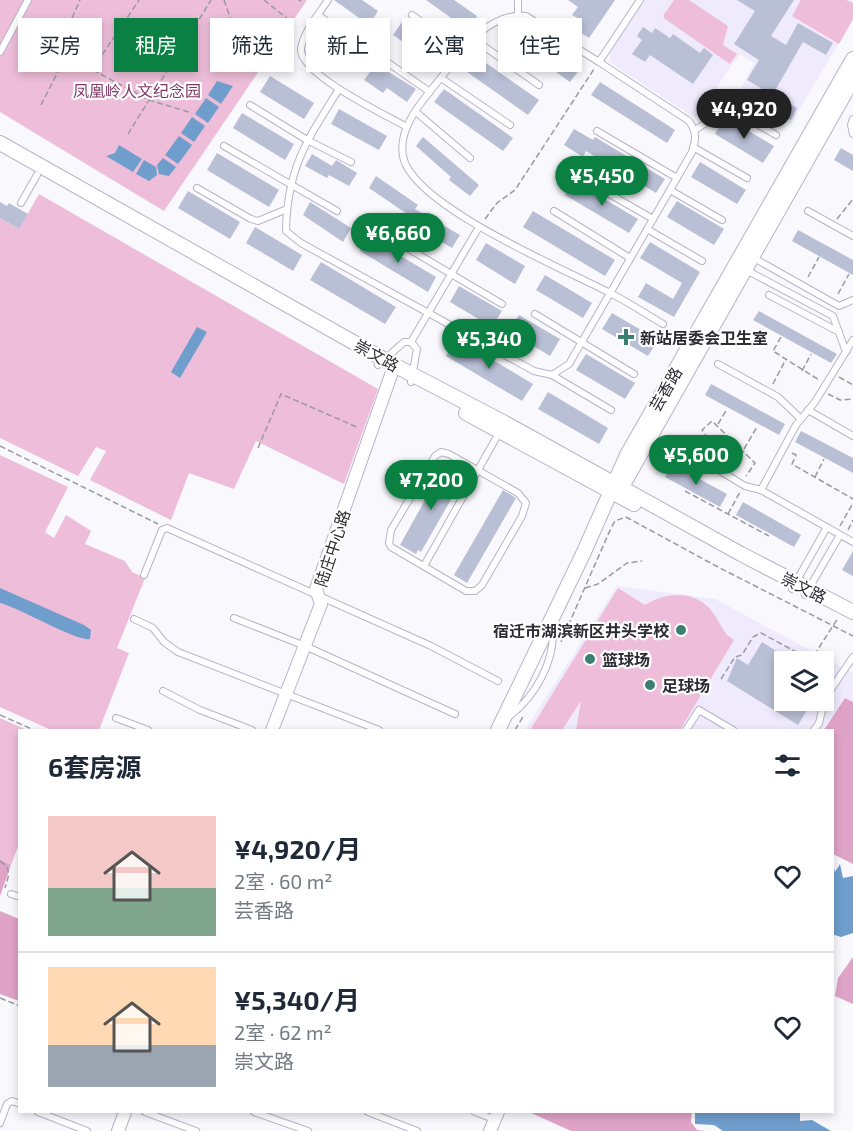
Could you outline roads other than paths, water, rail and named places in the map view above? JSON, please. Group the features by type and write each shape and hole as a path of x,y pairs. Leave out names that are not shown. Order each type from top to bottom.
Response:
{"street":[{"name":"芸香路","path":"504,729 553,630 616,490 627,455 853,59"},
{"name":"芸香路","path":"498,729 616,490 749,263 853,79"},
{"name":"崇文路","path":"0,143 386,365"},
{"name":"崇文路","path":"0,154 800,589 845,618"},
{"name":"陆庄中心路","path":"272,729 321,604 316,589 371,433 386,365"},
{"path":"118,1131 125,1113"}],"lane":[{"path":"0,52 28,0"},
{"path":"328,0 304,40 302,55 316,73 406,128"},
{"path":"518,0 518,15"},
{"path":"598,62 640,0"},
{"path":"318,15 322,18"},
{"path":"412,15 416,18"},
{"path":"486,29 518,15 526,16 688,122 695,130 693,147 677,178 569,364 552,375"},
{"path":"486,48 539,85"},
{"path":"390,64 430,92"},
{"path":"445,72 406,128 402,144 407,169 434,196 479,227 610,293 663,324"},
{"path":"441,78 510,125"},
{"path":"339,89 296,161 287,209 286,231 291,236 534,371 552,375 611,410"},
{"path":"250,105 307,140 351,162"},
{"path":"695,130 729,108 776,135"},
{"path":"416,112 470,158"},
{"path":"853,119 850,125 853,134"},
{"path":"597,131 677,178"},
{"path":"224,146 337,210"},
{"path":"693,147 747,178"},
{"path":"21,203 37,175"},
{"path":"580,177 653,219"},
{"path":"197,188 258,221 287,209"},
{"path":"670,190 722,220"},
{"path":"554,211 630,258"},
{"path":"808,212 853,236"},
{"path":"411,342 479,227"},
{"path":"647,229 702,261"},
{"path":"382,233 502,304"},
{"path":"749,263 803,286 836,304 853,300"},
{"path":"749,263 833,316"},
{"path":"769,295 839,332"},
{"path":"836,304 833,316 846,352"},
{"path":"535,314 634,374"},
{"path":"761,490 783,448 853,340"},
{"path":"386,365 404,342 411,342 417,349 412,379"},
{"path":"718,364 769,392 793,408 801,419"},
{"path":"808,410 853,436"},
{"path":"423,566 503,427"},
{"path":"681,447 742,484 761,490 853,542"},
{"path":"437,453 449,454 478,470 522,497 526,503 522,516 482,585 475,591 466,591 423,566 391,547 389,537 437,453"},
{"path":"144,575 162,530 167,528 431,646 498,681"},
{"path":"800,589 827,528"},
{"path":"800,589 840,535"},
{"path":"234,618 305,646 455,714"},
{"path":"134,619 153,628 164,642 178,652 376,729"},
{"path":"815,729 819,723 825,698 853,657"},
{"path":"163,691 200,710 249,729"},
{"path":"688,729 699,710 731,729"},
{"path":"116,718 145,729"},
{"path":"11,894 18,896"},
{"path":"0,1123 7,1104 12,1101 18,1103"},
{"path":"41,1113 87,1131"},
{"path":"148,1113 196,1131"},
{"path":"257,1113 308,1131"},
{"path":"371,1113 417,1131"},
{"path":"477,1113 494,1121"}],"water":[{"path":"217,81 233,86 221,104 208,95"},
{"path":"206,98 219,107 208,123 195,114"},
{"path":"192,117 205,126 194,142 181,133"},
{"path":"179,136 192,145 178,164 165,155"},
{"path":"119,145 142,159 133,172 106,156 115,153"},
{"path":"163,158 176,167 169,176 159,174 157,165"},
{"path":"144,160 156,167 157,175 149,181 136,174"},
{"path":"197,327 207,332 180,378 171,372"},
{"path":"0,588 84,625 91,630 90,639 73,635 0,603"},
{"path":"840,864 843,878 853,876 853,933 841,937 834,935 834,868 835,872"},
{"path":"695,1113 800,1113 800,1121 812,1120 831,1131 723,1131 714,1125 695,1124"}],"place":[{"name":"新站居委会卫生室","path":"626,337"},
{"name":"宿迁市湖滨新区井头学校","path":"681,630"},
{"name":"篮球场","path":"590,659"},
{"name":"足球场","path":"650,685"}],"park label":[{"name":"凤凰岭人文纪念园","path":"137,90"}]}
